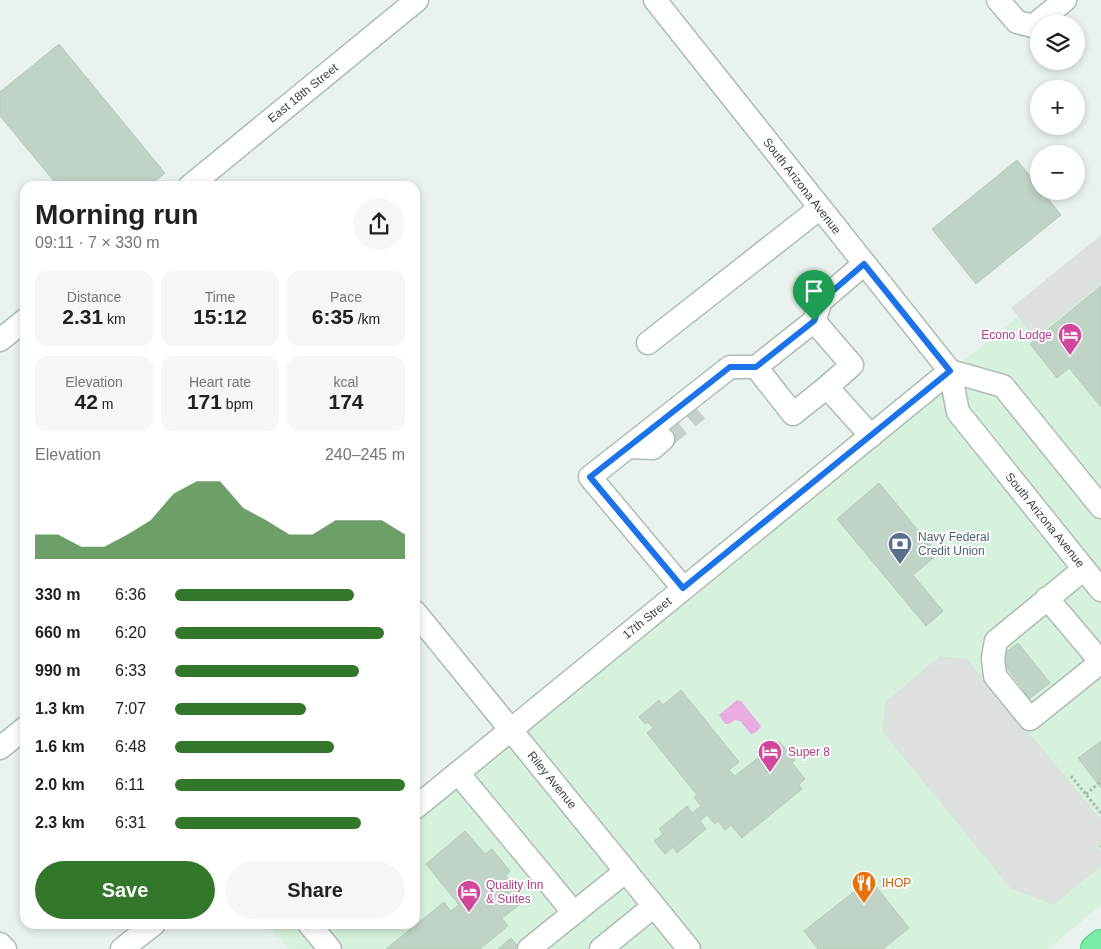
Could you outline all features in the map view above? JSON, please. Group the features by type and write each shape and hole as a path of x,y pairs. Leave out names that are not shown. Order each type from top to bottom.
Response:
{"highway":[{"path":"1095,949 1101,944"}],"street":[{"name":"East 18th Street","path":"196,181 417,0"},
{"name":"South Arizona Avenue","path":"655,0 950,371 958,412 1101,590"},
{"path":"998,0 1017,22 1033,26 1064,0"},
{"path":"648,343 820,208"},
{"path":"683,588 590,477 730,367 756,367 814,321 821,301 864,264"},
{"path":"756,367 793,414 852,365 814,321"},
{"path":"0,340 20,324"},
{"path":"950,371 1003,386 1101,507"},
{"name":"17th Street","path":"420,804 950,371"},
{"path":"698,410 710,400 711,382"},
{"path":"827,387 872,436"},
{"path":"628,447 653,448 663,439"},
{"path":"1047,598 1101,662 1030,719 995,676 993,658 996,641 1047,598 1084,569"},
{"name":"Riley Avenue","path":"420,618 689,949"},
{"path":"0,748 20,732"},
{"path":"458,773 574,913"},
{"path":"529,949 626,871"},
{"path":"601,949 654,906"},
{"path":"122,949 148,929"},
{"path":"313,929 330,949"},
{"path":"0,944 5,949"}],"path":[{"path":"1070,776 1101,812"},
{"path":"1086,794 1100,782"}],"shaded area":[{"path":"1101,235 1101,284 1035,338 1011,308"},
{"path":"1101,250 1101,905 1048,949 289,949 271,929 420,929 420,798"},
{"path":"940,656 967,659 1101,819 1101,843 1097,846 1101,852 1101,866 1054,905 1011,889 882,731 885,702"},
{"path":"737,700 741,701 761,726 754,733 751,734 740,721 735,720 725,724 719,715"}],"building":[{"path":"59,44 165,173 155,181 54,181 0,116 0,92"},
{"path":"1017,160 1030,176 1030,200 1049,200 1061,215 976,284 932,229"},
{"name":"Econo Lodge","path":"1101,286 1101,407 1069,368 1057,378 1030,344"},
{"name":"Navy Federal Credit Union","path":"879,483 938,554 913,575 943,611 926,626 837,519"},
{"path":"1018,643 1050,683 1021,705 1015,697 1024,690 999,658"},
{"name":"Super 8","path":"681,690 739,762 729,770 735,776 779,741 795,760 792,763 805,779 799,785 802,789 742,838 731,825 725,830 718,821 715,824 707,815 700,821 706,829 677,853 673,847 665,854 654,841 663,834 659,829 687,806 692,813 701,806 694,797 697,795 647,733 653,728 648,722 645,724 639,717 659,700 663,705"},
{"path":"1101,741 1101,788 1078,758"},
{"path":"465,831 485,854 492,849 510,871 506,876 526,900 502,918 508,926 480,949 386,949 411,929 420,929 420,921 444,902 451,911 459,905 426,864"},
{"name":"IHOP","path":"870,879 909,928 883,949 818,949 804,931"},
{"path":"511,938 520,949 498,949"}],"tunnel":[{"path":"663,439 698,410"}],"place":[{"name":"Econo Lodge","path":"1070,356"},
{"name":"Navy Federal Credit Union","path":"900,565"},
{"name":"Super 8","path":"770,773"},
{"name":"IHOP","path":"864,904"},
{"name":"Quality Inn & Suites","path":"469,913"}],"route":[{"path":"864,264 950,371 683,588 590,477 730,367 756,367 814,321 821,301 864,264"}]}
